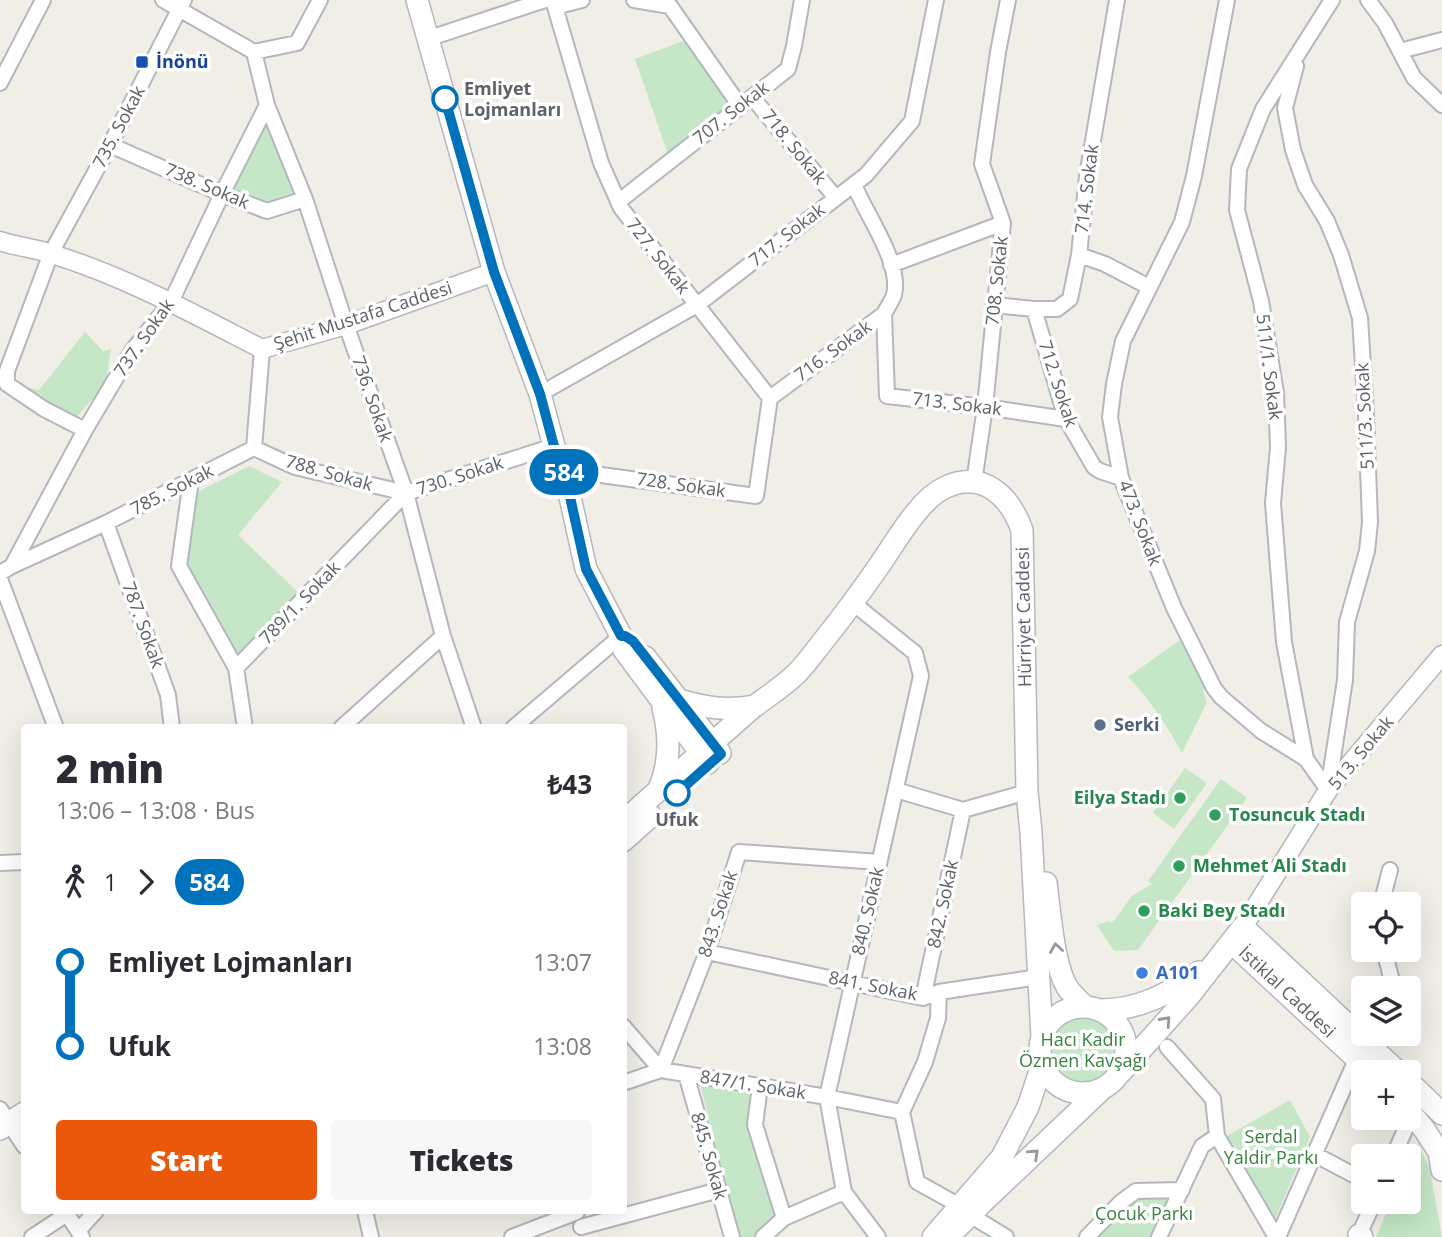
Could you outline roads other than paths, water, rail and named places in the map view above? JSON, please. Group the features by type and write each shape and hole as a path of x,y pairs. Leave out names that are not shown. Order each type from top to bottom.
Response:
{"main road":[{"path":"417,0 494,272 540,394 554,446 564,470 586,569 621,636 624,650 670,701 711,754"},
{"path":"627,837 755,706 799,672 853,603 921,507 947,486 974,482"},
{"name":"Hürriyet Caddesi","path":"974,482 999,492 1010,504 1022,530 1027,792 1031,832"},
{"path":"627,818 658,791 790,694 799,672"},
{"path":"670,701 709,708 737,709 755,706"},
{"path":"658,791 666,769 670,701"},
{"path":"1031,832 1042,856 1062,976 1074,996 1112,1018 1122,1030 1126,1058 1121,1072"},
{"path":"1031,832 1042,1037"},
{"path":"1100,1091 1072,1093 1059,1087 1049,1077 1042,1065 1039,1051 1048,1024 1059,1014 1072,1008 1118,1010 1150,1001 1178,987 1200,971 1237,934"},
{"path":"933,1237 1112,1083 1189,996 1237,934"},
{"name":"İstiklal Caddesi","path":"1237,934 1351,1033"},
{"name":"İstiklal Caddesi","path":"1366,1046 1383,1060"},
{"path":"948,1237 1002,1157 1028,1107 1042,1065"},
{"path":"1421,1094 1442,1114"},
{"path":"1421,1126 1439,1152 1442,1170"}],"street":[{"path":"0,83 43,0"},
{"path":"163,0 182,5 254,52 297,43 320,0"},
{"path":"427,39 551,2 582,0"},
{"path":"634,0 670,6 740,106"},
{"name":"707. Sokak","path":"618,202 788,69 802,0"},
{"name":"717. Sokak","path":"540,394 697,305 866,175 912,121 936,0"},
{"name":"708. Sokak","path":"974,482 985,407 1003,223 982,164 1008,0"},
{"name":"714. Sokak","path":"994,304 1057,309 1070,299 1079,255 1087,176 1117,0"},
{"name":"473. Sokak","path":"1227,0 1194,176 1181,222 1124,341 1110,417 1121,478 1174,608 1214,688 1261,731 1306,759 1328,790"},
{"name":"511/1. Sokak","path":"1306,759 1284,642 1273,503 1278,447 1276,393 1261,301 1237,210 1239,169 1263,109 1332,0"},
{"path":"1368,0 1385,23 1414,78 1442,105"},
{"name":"727. Sokak","path":"551,2 601,163 621,208 769,398"},
{"name":"735. Sokak","path":"85,430 44,409 7,384 8,368 51,253 182,5"},
{"path":"1400,51 1442,40"},
{"name":"736. Sokak","path":"254,52 267,105 306,199 346,325 405,493 443,636 473,724"},
{"name":"511/3. Sokak","path":"1299,55 1286,108 1293,150 1305,185 1332,232 1360,318 1366,414 1370,522 1367,551 1348,622 1345,680 1328,790"},
{"name":"718. Sokak","path":"752,97 836,198"},
{"name":"737. Sokak","path":"4,573 132,351 171,302 267,105"},
{"name":"738. Sokak","path":"110,145 267,211 306,199"},
{"name":"716. Sokak","path":"769,398 884,314 894,295 894,272 854,184"},
{"path":"891,265 1003,223"},
{"name":"Şehit Mustafa Caddesi","path":"1,242 51,253 120,279 262,349 346,325 494,272"},
{"path":"1079,255 1105,264 1149,287"},
{"name":"712. Sokak","path":"1034,309 1066,419 1094,467 1121,478"},
{"name":"713. Sokak","path":"884,314 887,396 1066,419"},
{"path":"254,448 262,349"},
{"name":"728. Sokak","path":"564,470 756,496 769,398"},
{"name":"730. Sokak","path":"405,493 554,446"},
{"name":"788. Sokak","path":"254,448 295,467 405,493"},
{"name":"785. Sokak","path":"4,573 254,448"},
{"path":"191,480 179,566 236,668 244,724"},
{"name":"789/1. Sokak","path":"236,668 405,493"},
{"name":"787. Sokak","path":"106,523 168,695 172,724"},
{"path":"4,573 55,724"},
{"name":"840. Sokak","path":"853,603 915,653 921,676 827,1097 844,1192 878,1237"},
{"path":"345,724 443,636"},
{"path":"518,724 621,636"},
{"name":"513. Sokak","path":"1237,934 1328,790 1442,655"},
{"path":"895,790 963,810 1027,792"},
{"name":"842. Sokak","path":"923,998 963,810"},
{"name":"843. Sokak","path":"661,1070 707,952 738,852 879,862"},
{"path":"0,863 21,862"},
{"path":"1384,892 1390,870"},
{"name":"841. Sokak","path":"707,952 923,998 939,992 1039,977"},
{"path":"939,992 938,1018 925,1062 902,1112 917,1182 971,1204 1006,1237"},
{"path":"627,1031 661,1070 627,1082"},
{"path":"1277,1237 1365,1046"},
{"path":"1167,1047 1213,1099 1217,1136 1277,1237"},
{"name":"847/1. Sokak","path":"661,1070 902,1112"},
{"name":"845. Sokak","path":"685,1074 732,1237"},
{"path":"761,1086 755,1125 784,1218"},
{"path":"9,1118 21,1140"},
{"path":"1159,1237 1202,1146 1217,1136"},
{"path":"1314,1154 1351,1174"},
{"path":"627,1211 719,1189"},
{"path":"1087,1237 1121,1202 1136,1191 1182,1190"},
{"path":"764,1237 784,1218 844,1192"},
{"path":"32,1237 63,1214"},
{"path":"67,1214 80,1234 94,1214"},
{"path":"366,1214 372,1237"},
{"path":"512,1237 614,1214"},
{"path":"1360,1236 1369,1214"}],"place":[{"name":"İnönü","path":"142,62"},
{"name":"Emliyet Lojmanları","path":"445,99"},
{"name":"Serki","path":"1100,725"},
{"name":"Ufuk","path":"677,793"},
{"name":"Eilya Stadı","path":"1180,798"},
{"name":"Tosuncuk Stadı","path":"1215,815"},
{"name":"Mehmet Ali Stadı","path":"1179,866"},
{"name":"Baki Bey Stadı","path":"1144,911"},
{"name":"A101","path":"1142,973"}],"park label":[{"name":"Hacı Kadir Özmen Kavşağı","path":"1083,1050"},
{"name":"Serdal Yaldir Parkı","path":"1271,1147"},
{"name":"Çocuk Parkı","path":"1144,1214"}]}
